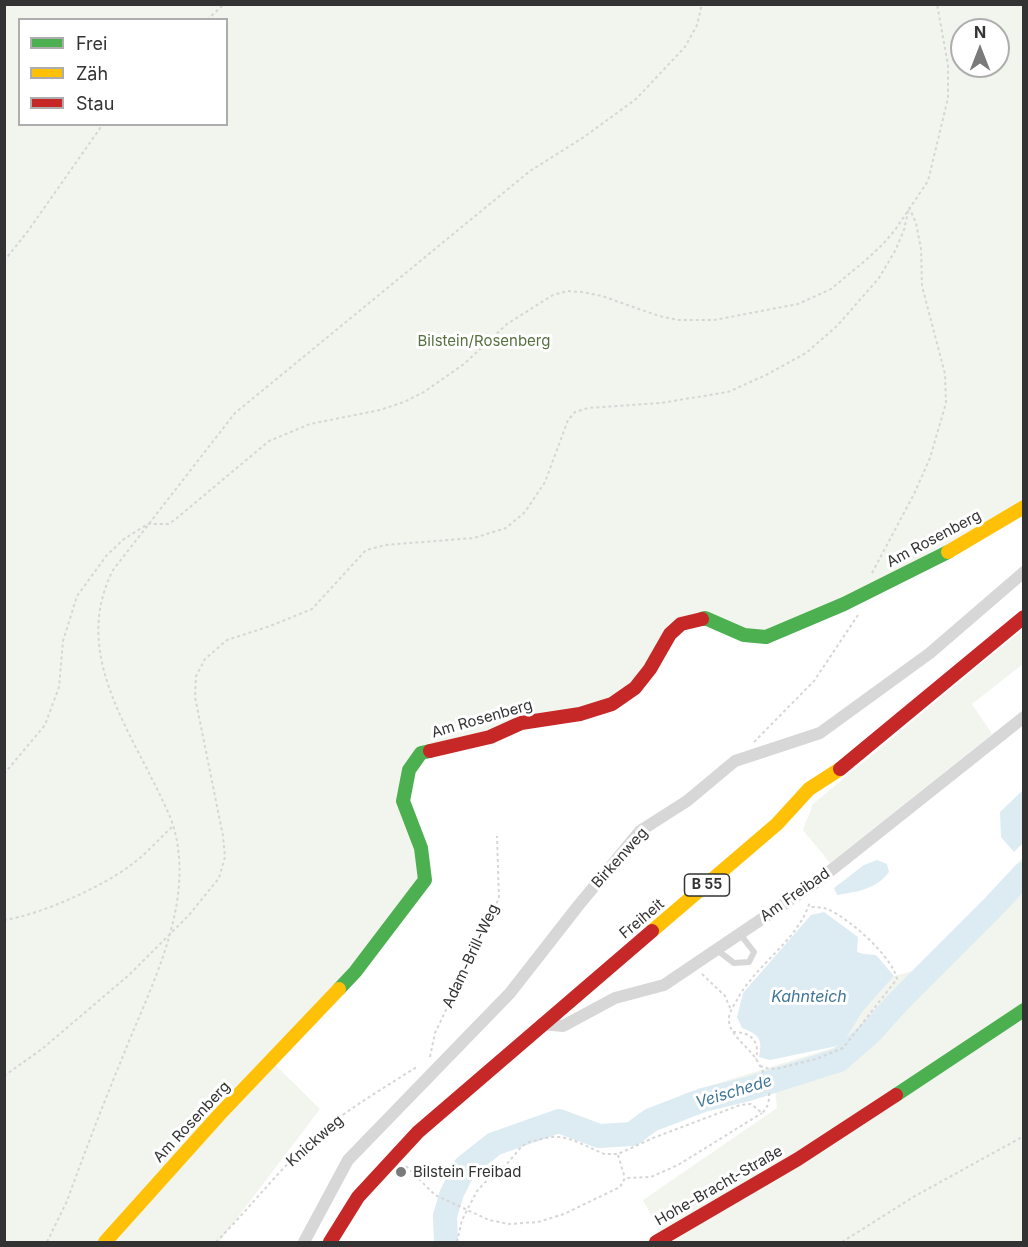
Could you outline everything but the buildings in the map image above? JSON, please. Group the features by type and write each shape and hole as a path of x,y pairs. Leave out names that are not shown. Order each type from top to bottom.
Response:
{"main road":[{"name":"Am Rosenberg","path":"105,1242 219,1115 355,972 425,880 421,848 403,801 409,770 422,753 490,737 521,723 580,714 612,704 635,688 650,669 670,633 681,624 705,618 744,635 766,637 867,593 964,544 1023,507"},
{"name":"Freiheit","path":"330,1242 358,1197 418,1132 777,824 809,789 838,770 1023,617"},
{"name":"Hohe-Bracht-Straße","path":"656,1242 798,1159 992,1033 1023,1010"}],"street":[{"name":"Birkenweg","path":"304,1242 348,1160 510,993 640,831 687,801 735,761 820,733 930,653 1023,572"},
{"name":"Am Freibad","path":"542,1024 563,1026 615,998 664,985 815,883 1023,717"}],"lane":[{"path":"717,949 734,963 749,962 754,952 740,934"}],"path":[{"path":"209,18 225,4"},
{"path":"47,1242 67,1201 170,936 178,884 178,858 173,826 118,712 101,660 97,637 99,610 104,588 113,570 235,413 530,171 584,137 636,99 685,47 697,25 702,4"},
{"path":"4,774 45,724 59,687 63,641 77,596 107,555 124,538 148,524 169,524 269,441 310,424 380,410 424,393 464,364 507,324 553,295 568,291 582,291 659,316 678,320 714,320 798,304 831,289 883,244 928,181 948,98 948,65 937,4"},
{"path":"4,261 28,231 102,126"},
{"path":"751,745 814,681 863,607 874,567 905,511 930,458 946,403 945,374 922,286 921,249 916,223 909,207"},
{"path":"4,1076 42,1049 129,975 170,936 219,878 225,857 223,836 195,696 196,676 205,659 226,640 312,609 366,550 385,545 474,538 506,528 525,512 545,482 568,420 575,412 588,408 660,403 728,392 806,353 837,326 879,278 904,230 909,207"},
{"path":"4,920 19,918 51,907 91,888 131,865 173,826"},
{"name":"Adam-Brill-Weg","path":"433,1073 430,1055 435,1033 499,898 497,836"},
{"path":"625,1178 651,1177 678,1165 762,1113 769,1105 768,1090 759,1065 733,1032 729,1022 731,1010 743,988 794,930 808,907 815,883"},
{"path":"759,1065 770,1069 780,1068 816,1059 843,1048 897,979 895,971 886,959 855,928 830,910 808,907"},
{"path":"693,965 725,996 731,1010"},
{"path":"733,1032 743,1032 753,1036 758,1046 756,1059"},
{"name":"Knickweg","path":"216,1242 301,1150 333,1123 415,1068 433,1073"},
{"path":"457,1242 458,1231 467,1210 484,1184 528,1142 561,1137 604,1154 618,1154 683,1126 747,1103 752,1104 762,1113"},
{"path":"842,1242 915,1196 1023,1136"},
{"path":"394,1158 406,1165 435,1195 489,1220 509,1224 538,1222 564,1214 620,1187 625,1178 618,1154"}],"green space":[{"name":"Bilstein/Rosenberg","path":"5,5 1023,5 1023,507 766,637 705,618 681,624 612,704 421,753 403,801 425,880 272,1062 320,1109 219,1242 5,1242"},
{"path":"1023,629 1023,664 972,704 992,734 830,863 803,830 813,804"},
{"path":"1023,857 1023,1242 665,1242 643,1200 777,1108 775,1089 688,1117 680,1095 842,1045 863,1011 894,976 920,969"}],"water":[{"path":"1023,790 1023,843 1014,852 1001,837 1000,812"},
{"path":"877,860 887,864 889,872 884,878 866,889 837,895 834,888 864,865"},
{"name":"Kahnteich","path":"824,912 858,937 857,952 876,955 894,976 863,1011 842,1045 770,1060 759,1057 758,1038 742,1028 737,1017 743,993 811,915"}],"waterway":[{"name":"Veischede","path":"446,1242 445,1216 452,1193 465,1167 494,1144 559,1121 599,1136 632,1134 651,1120 703,1100 748,1089 839,1060 871,1032 1024,874"}],"traffic: fast":[{"path":"702,619 705,618 744,635 766,637 844,604 948,552"},
{"path":"339,989 355,972 425,880 421,848 403,801 409,770 421,753 430,751"},
{"path":"896,1095 1024,1010"}],"traffic: slow":[{"path":"948,552 1024,507"},
{"path":"652,931 777,824 809,789 840,769"},
{"path":"105,1242 219,1115 339,989"}],"traffic: jam":[{"path":"840,769 1024,617"},
{"path":"430,751 490,737 521,723 580,714 612,704 635,688 650,669 670,634 681,624 702,619"},
{"path":"330,1242 358,1197 418,1132 652,931"},
{"path":"656,1242 798,1159 896,1095"}],"place":[{"name":"Bilstein Freibad","path":"401,1172"}]}
